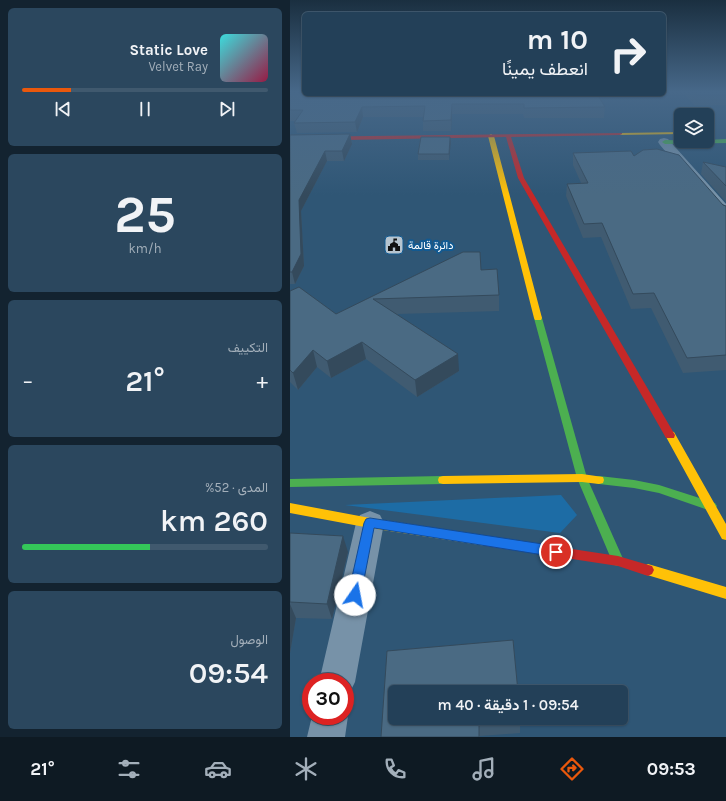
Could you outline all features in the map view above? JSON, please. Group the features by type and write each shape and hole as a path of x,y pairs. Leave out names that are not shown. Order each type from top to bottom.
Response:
{"street":[{"path":"714,133 726,132"},
{"path":"290,139 674,133"},
{"path":"492,136 522,259 582,478 618,561"},
{"path":"508,136 516,146 515,161 522,178 711,506 726,535"},
{"path":"561,144 726,141"},
{"path":"664,142 726,214"},
{"path":"494,147 516,146"},
{"path":"290,483 582,478 627,483 659,489 711,506"},
{"path":"290,508 370,523 618,561 726,593"},
{"path":"339,673 370,523"},
{"path":"326,737 328,725"}],"shaded area":[{"path":"561,495 577,515 560,533 345,505"}],"building":[{"path":"350,134 342,151 325,151 299,200 301,254 292,272 290,272 290,135"},
{"path":"421,137 450,137 449,154 418,154"},
{"path":"657,149 679,155 723,205 726,206 726,355 687,358 654,293 633,294 602,223 584,224 567,184 588,183 573,153 631,151 634,156 643,150"},
{"path":"703,162 726,167 726,186"},
{"path":"463,252 480,252 481,270 497,269 499,295 373,299 458,354 415,380 362,342 327,361 313,350 293,373 290,370 290,291 299,287 336,314"},
{"path":"290,533 343,536 327,604 290,602"},
{"path":"513,640 517,685 388,685 388,725 479,725 479,737 381,737 387,651"}],"traffic: fast":[{"path":"665,142 726,141"},
{"path":"538,318 582,478 618,561"},
{"path":"290,483 443,480"},
{"path":"599,480 634,484 659,489 711,506"}],"traffic: slow":[{"path":"620,134 674,133"},
{"path":"491,136 538,318"},
{"path":"670,435 726,535"},
{"path":"443,480 582,478 599,480"},
{"path":"290,508 370,523 486,541"},
{"path":"648,570 726,593"}],"traffic: jam":[{"path":"290,139 620,134"},
{"path":"508,136 521,178 670,435"},
{"path":"486,541 618,561 648,570"}],"place":[{"name":"دائرة قالمة","path":"394,245"}],"route":[{"path":"355,595 370,523 556,552"}]}
